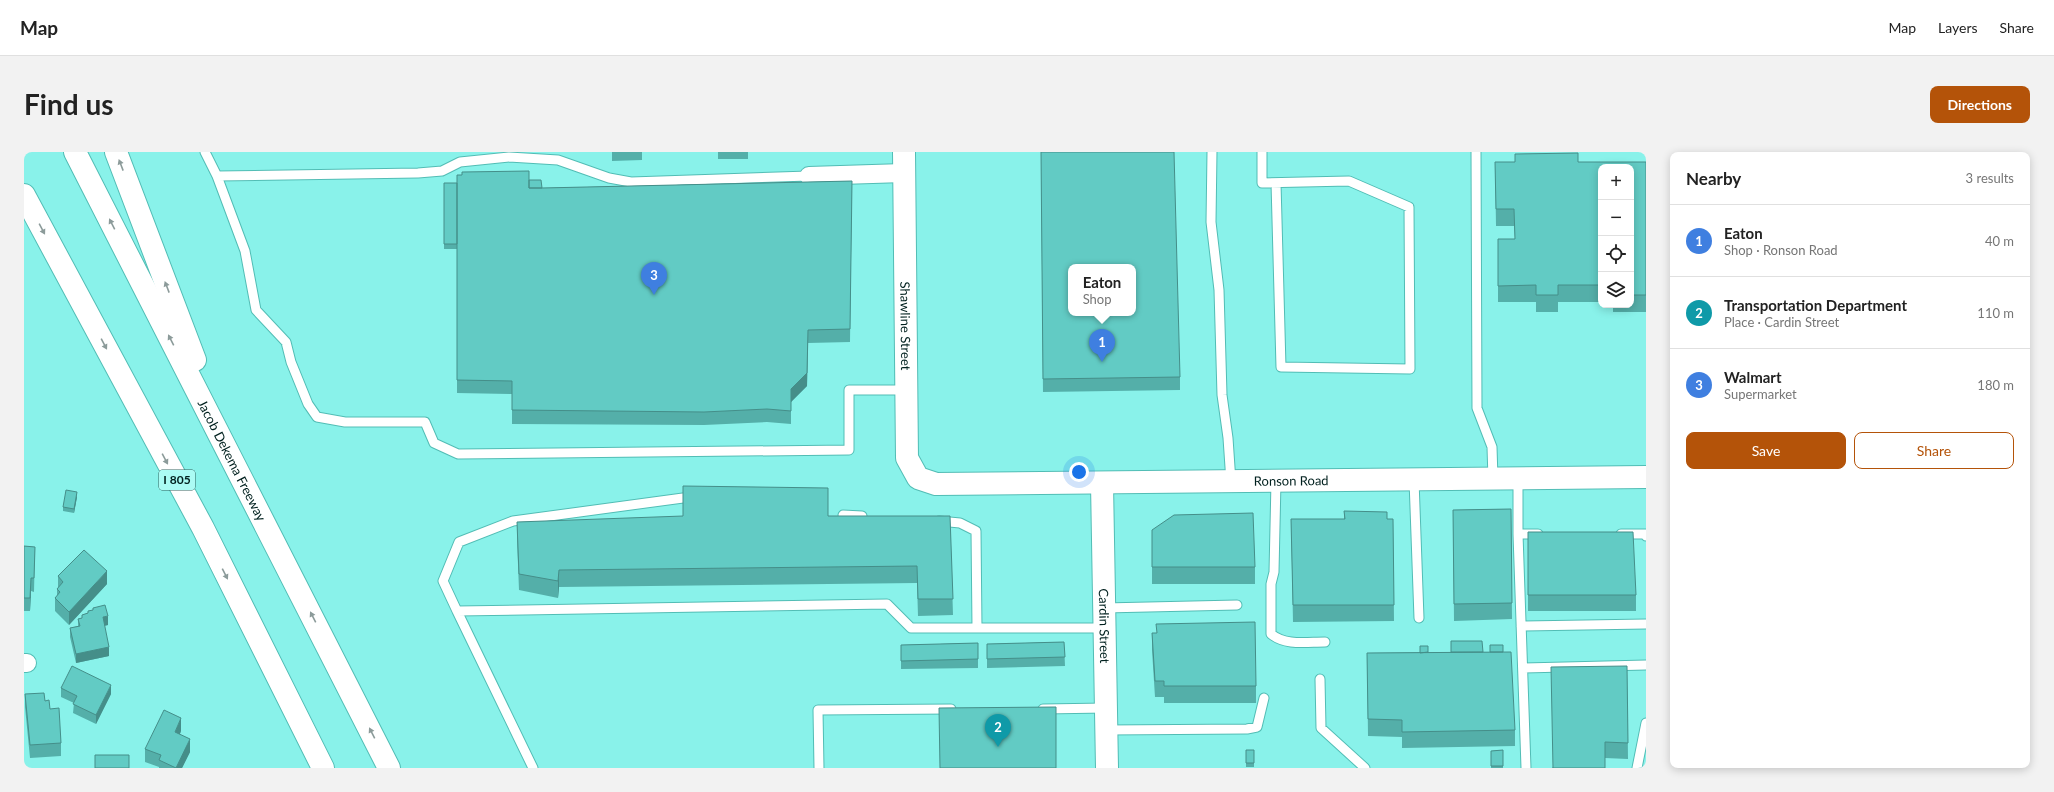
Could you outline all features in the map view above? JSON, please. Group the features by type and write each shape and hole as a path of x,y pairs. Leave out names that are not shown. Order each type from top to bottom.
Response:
{"main road":[{"name":"Jacob Dekema Freeway","path":"75,152 389,768"},
{"path":"116,152 234,462"},
{"name":"Shawline Street","path":"904,163 907,458 918,478 936,484"},
{"name":"I 805","path":"24,195 203,528 323,768"},
{"name":"Ronson Road","path":"936,484 1646,477"},
{"name":"Cardin Street","path":"1102,483 1107,768"}],"street":[{"path":"809,176 904,163"}],"lane":[{"path":"205,152 217,176 245,251 256,310 286,342 291,362 308,404 317,416 344,422 425,422 434,443 458,454 849,450 849,390 906,390"},
{"path":"1212,152 1211,222 1219,290 1222,395 1228,438 1231,482"},
{"path":"1262,152 1262,183 1349,181 1409,207 1410,369 1281,367 1276,183"},
{"path":"1476,152 1477,408 1492,446 1493,479"},
{"path":"217,176 418,173 442,171 460,162 509,157 558,160 609,178 631,182 809,176"},
{"path":"1518,479 1518,534 1526,768"},
{"path":"1414,480 1419,618"},
{"path":"1276,481 1274,572 1271,584 1271,634 1279,640 1289,643 1325,642"},
{"path":"533,768 443,581 459,542 513,521 683,498 706,497"},
{"path":"843,515 875,517"},
{"path":"929,520 960,523 976,531 977,628"},
{"path":"1518,534 1550,534"},
{"path":"1614,534 1646,534 1646,536"},
{"path":"457,611 887,604 911,628 977,628 1238,605"},
{"path":"1521,626 1646,624"},
{"path":"1523,668 1646,665"},
{"path":"1320,679 1321,728 1365,768"},
{"path":"1107,730 1247,729 1257,727 1264,698"},
{"path":"1032,709 1106,708"},
{"path":"819,768 818,710 960,709"},
{"path":"1637,768 1644,742 1646,723"}],"building":[{"path":"1041,152 1174,152 1180,377 1043,379"},
{"path":"1578,153 1578,162 1646,162 1646,295 1634,295 1634,164 1598,164 1598,285 1558,285 1558,295 1536,295 1536,285 1498,286 1498,239 1515,239 1514,209 1496,209 1495,162 1515,162 1515,154"},
{"path":"529,171 529,188 852,181 850,329 808,330 807,373 791,389 791,411 767,409 704,412 512,410 512,381 457,380 457,175 462,175 462,172"},
{"path":"529,180 541,180 542,188 529,188"},
{"path":"444,183 457,183 457,244 444,244"},
{"path":"683,486 828,488 828,516 950,516 953,599 918,599 917,566 559,570 558,581 519,574 517,522 683,516"},
{"path":"66,490 77,492 74,509 63,507"},
{"path":"1511,509 1512,603 1454,604 1453,510"},
{"path":"1344,511 1387,512 1387,519 1393,519 1394,605 1293,605 1291,519 1345,519"},
{"path":"1253,513 1255,567 1152,567 1152,530 1174,515"},
{"path":"1528,532 1633,532 1636,595 1528,595"},
{"path":"24,546 35,547 34,578 31,578 30,598 24,598"},
{"path":"84,550 107,571 69,612 55,598 60,592 57,589 63,582 58,576"},
{"path":"105,605 108,616 103,617 109,647 76,654 70,628 80,626 78,619 82,618 82,615 88,613 88,611"},
{"path":"1255,622 1256,686 1164,686 1164,681 1155,681 1152,633 1157,633 1156,624"},
{"path":"1451,641 1482,641 1483,652 1451,652"},
{"path":"1064,642 1065,657 987,659 987,644"},
{"path":"978,643 978,659 901,661 901,645"},
{"path":"1490,645 1503,645 1503,652 1490,652"},
{"path":"1420,646 1428,646 1428,652 1420,653"},
{"path":"1511,652 1515,730 1402,732 1402,720 1368,719 1367,653"},
{"path":"72,666 111,685 96,715 73,704 77,696 61,688"},
{"path":"1627,666 1628,743 1605,742 1605,768 1553,768 1551,667"},
{"path":"44,693 45,701 49,700 50,709 59,708 61,743 30,745 25,694"},
{"path":"1056,707 1056,768 940,768 939,708"},
{"path":"164,710 181,718 175,732 190,739 176,768 159,760 161,755 145,749"},
{"path":"1246,750 1254,750 1254,763 1246,763"},
{"path":"1503,750 1503,766 1491,766 1491,751"},
{"path":"95,755 129,755 129,768 95,768"}],"place":[{"name":"Walmart","path":"654,295"},
{"name":"Eaton","path":"1102,362"},
{"name":"Transportation Department","path":"998,747"}]}
